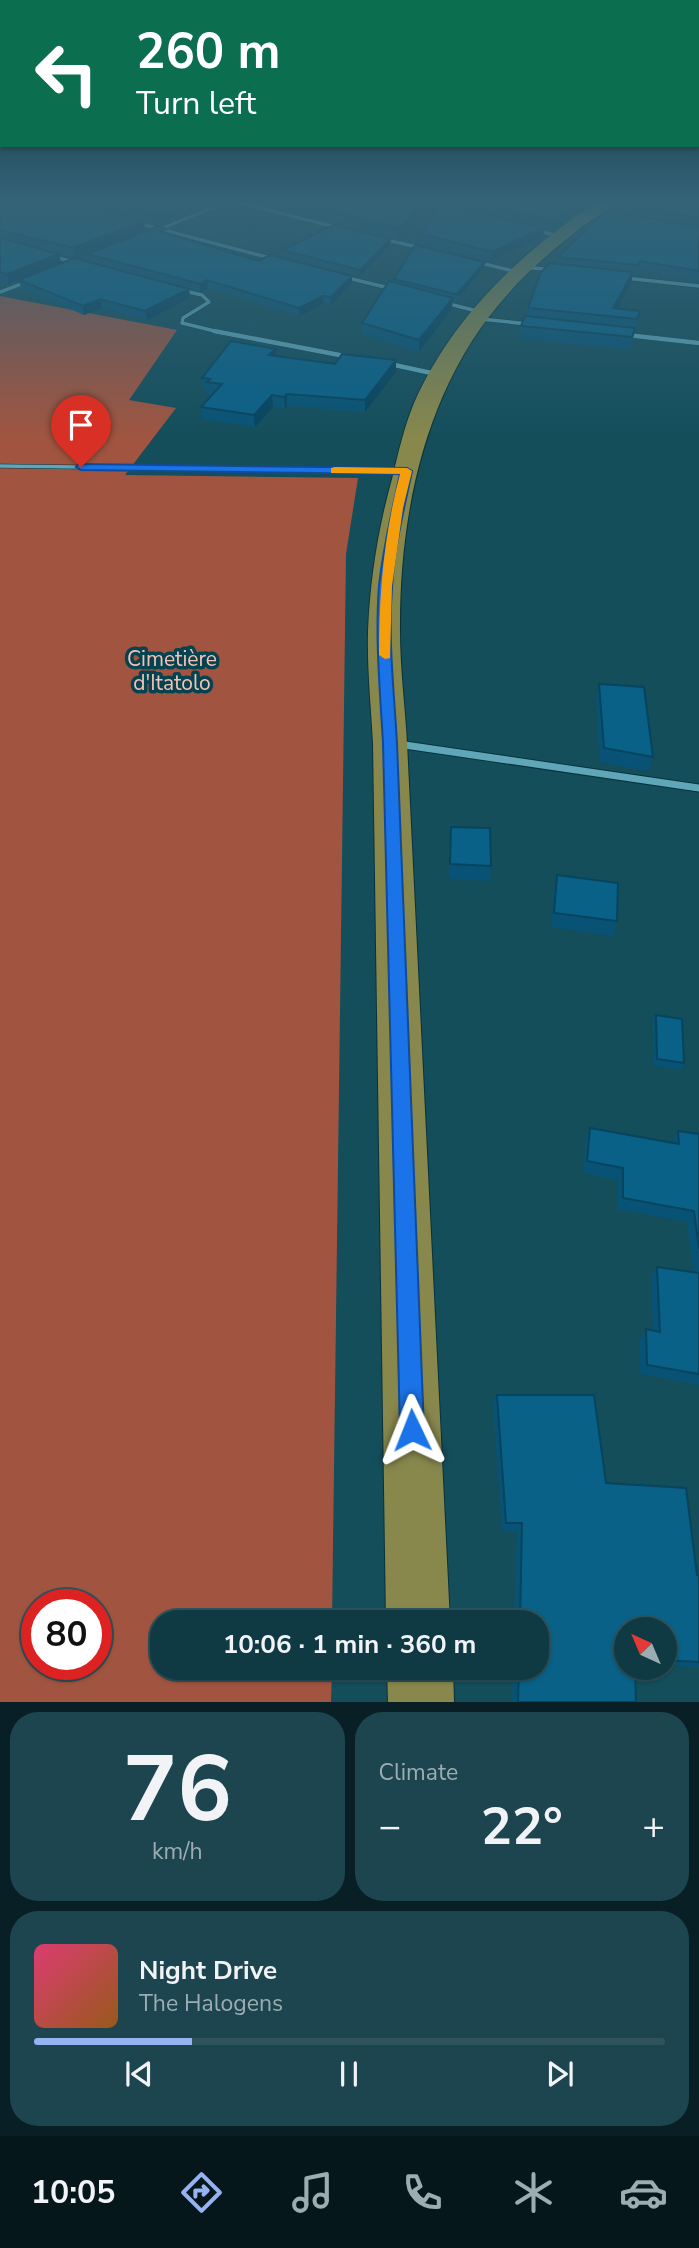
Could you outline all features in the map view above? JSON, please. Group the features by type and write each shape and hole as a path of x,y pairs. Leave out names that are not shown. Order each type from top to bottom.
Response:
{"highway":[{"path":"418,1610 390,743 384,634 386,586 397,508 417,428 454,348 511,280"},
{"path":"420,1680 421,1702"}],"street":[{"path":"358,280 401,292"},
{"path":"649,280 699,286"},
{"path":"0,292 30,281"},
{"path":"177,289 202,295 209,302 183,318 182,323 186,326 355,358"},
{"path":"442,302 479,315 532,324"},
{"path":"616,334 699,343"},
{"path":"377,362 440,375"},
{"path":"390,743 699,788"}],"lane":[{"path":"0,466 407,471"}],"green space":[{"name":"Cimetière d'Itatolo","path":"0,296 177,330 129,400 176,408 125,475 358,478 346,554 332,1610 150,1610 150,1680 332,1680 331,1702 0,1702"}],"building":[{"path":"20,280 157,280 189,289 145,311 100,299 83,306"},
{"path":"187,280 206,280 200,284"},
{"path":"208,280 348,280 331,297 323,296 299,308"},
{"path":"400,280 469,280 457,294 459,295"},
{"path":"538,280 628,280 613,308 640,311 637,319 528,308"},
{"path":"389,281 453,298 419,340 362,323"},
{"path":"525,316 635,328 632,337 521,326"},
{"path":"231,341 276,349 269,355 335,364 342,354 396,360 365,400 272,395 254,415 201,407 222,384 207,382 210,379 202,378"},
{"path":"599,684 644,687 653,757 604,748"},
{"path":"451,827 490,828 491,866 450,864"},
{"path":"557,875 618,883 617,921 554,913"},
{"path":"656,1015 682,1019 684,1063 657,1059"},
{"path":"590,1128 679,1144 678,1131 699,1134 699,1249 694,1211 623,1198 623,1168 587,1161"},
{"path":"657,1267 699,1273 699,1374 647,1365 646,1329 660,1332"},
{"path":"497,1395 594,1395 606,1483 686,1488 699,1575 699,1662 677,1661 677,1617 614,1617 614,1680 635,1680 636,1702 518,1702 519,1680 549,1680 549,1610 520,1610 522,1523 506,1523"}],"slow traffic":[{"path":"335,470 407,471 397,508 386,586 385,655"}],"route":[{"path":"81,467 407,471 391,546 384,634 390,743 412,1430"}]}
